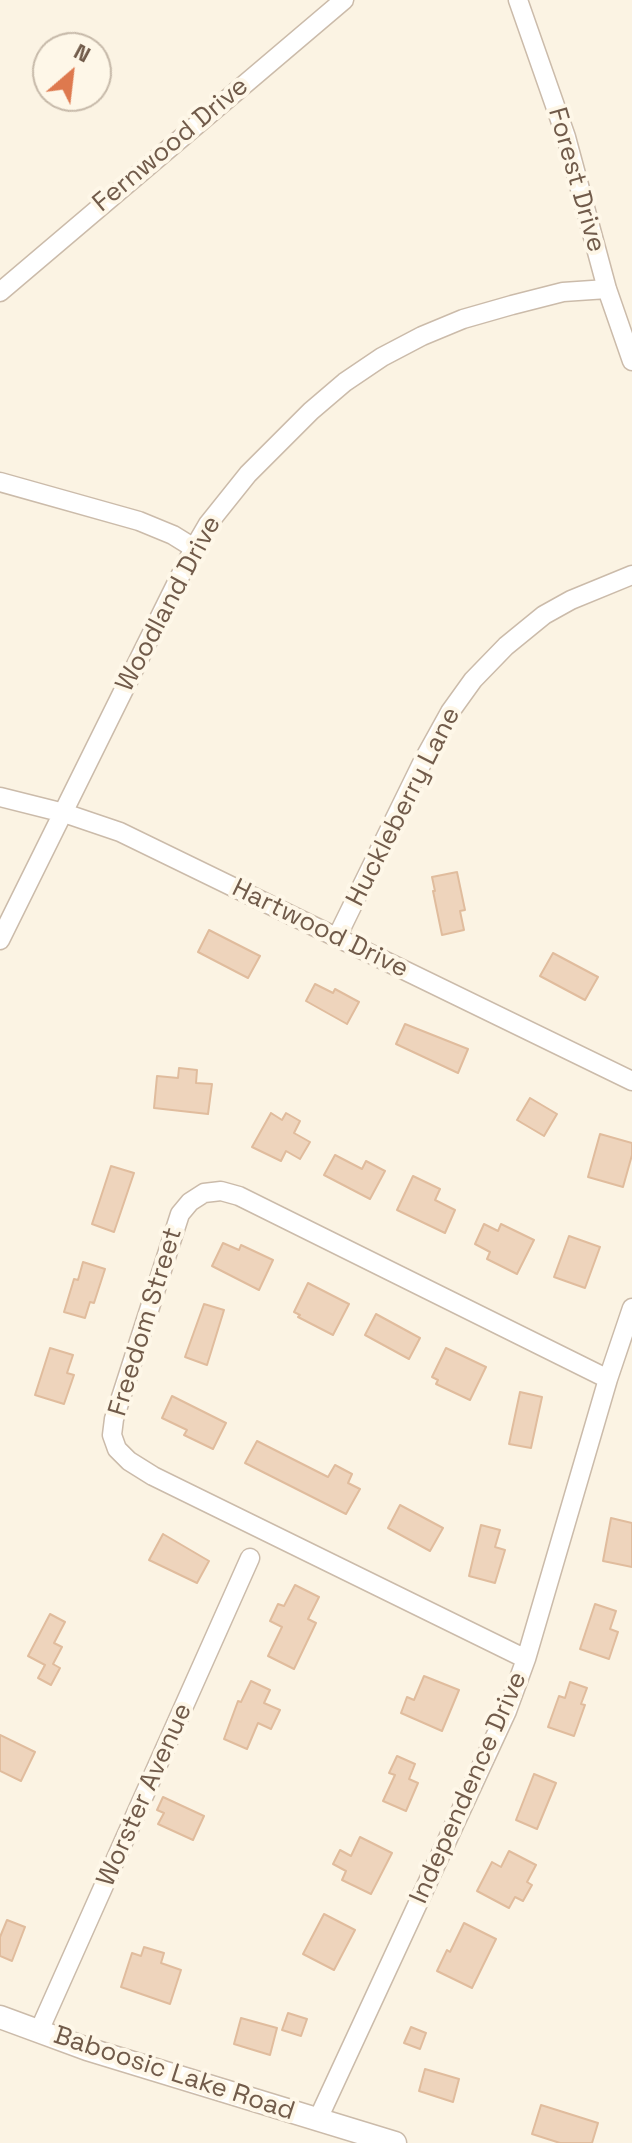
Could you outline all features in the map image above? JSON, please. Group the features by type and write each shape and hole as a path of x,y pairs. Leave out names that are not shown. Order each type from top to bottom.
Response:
{"street":[{"name":"Fernwood Drive","path":"0,292 344,0"},
{"name":"Forest Drive","path":"518,0 566,137 607,289 632,361"},
{"name":"Woodland Drive","path":"0,940 194,548 224,502 279,442 345,382 382,357 463,319 563,292 607,289"},
{"path":"0,482 139,521 173,535 194,548"},
{"name":"Huckleberry Lane","path":"337,937 424,759 450,712 473,680 506,646 544,615 571,600 632,575"},
{"name":"Hartwood Drive","path":"0,797 64,813 120,832 632,1081"},
{"name":"Freedom Street","path":"526,1659 153,1476 129,1461 117,1449 112,1435 114,1419 180,1214 190,1202 204,1193 221,1191 239,1196 608,1379"},
{"name":"Independence Drive","path":"318,2119 495,1741 526,1659 608,1379 632,1308"},
{"name":"Worster Avenue","path":"39,2031 250,1558"},
{"name":"Baboosic Lake Road","path":"0,2017 125,2061 395,2143"}],"building":[{"path":"457,872 465,910 460,911 464,930 442,935 432,877"},
{"path":"209,930 260,956 248,978 198,952"},
{"path":"553,953 598,977 585,1000 540,976"},
{"path":"315,984 333,993 335,989 359,1002 347,1024 306,1001"},
{"path":"405,1024 468,1049 458,1073 396,1044"},
{"path":"179,1068 197,1070 196,1083 212,1084 208,1114 154,1108 157,1076 178,1078"},
{"path":"530,1098 557,1114 544,1136 517,1120"},
{"path":"271,1113 282,1120 286,1113 300,1121 294,1133 310,1142 300,1159 286,1151 281,1161 252,1147"},
{"path":"600,1134 632,1143 632,1155 623,1187 588,1177"},
{"path":"335,1155 362,1169 366,1161 385,1171 370,1199 324,1175"},
{"path":"111,1166 134,1173 114,1232 92,1224"},
{"path":"413,1176 440,1189 435,1200 455,1210 445,1233 397,1210"},
{"path":"484,1224 498,1231 501,1224 534,1240 517,1274 487,1259 490,1252 475,1244"},
{"path":"569,1236 600,1247 585,1288 554,1277"},
{"path":"223,1243 239,1250 241,1245 273,1260 259,1290 212,1266"},
{"path":"83,1262 105,1269 94,1303 90,1302 85,1318 64,1312"},
{"path":"308,1283 349,1304 333,1335 294,1312"},
{"path":"204,1304 224,1310 207,1365 185,1357"},
{"path":"376,1314 420,1338 409,1359 365,1335"},
{"path":"50,1348 73,1355 67,1373 74,1375 64,1404 35,1395"},
{"path":"446,1348 486,1367 470,1400 436,1384 438,1380 432,1377"},
{"path":"520,1392 542,1397 531,1448 509,1444"},
{"path":"172,1396 226,1423 213,1449 184,1435 187,1430 162,1418"},
{"path":"257,1441 328,1477 335,1465 352,1474 348,1483 360,1489 346,1514 245,1463"},
{"path":"400,1505 443,1528 430,1551 388,1528"},
{"path":"611,1518 632,1523 632,1567 603,1561"},
{"path":"481,1525 500,1530 495,1547 505,1550 495,1583 469,1576"},
{"path":"163,1534 209,1561 197,1583 149,1560"},
{"path":"295,1585 319,1597 308,1619 316,1623 294,1669 268,1656 282,1627 270,1621 278,1604 284,1606"},
{"path":"595,1604 616,1611 610,1629 618,1632 609,1659 580,1649"},
{"path":"50,1614 65,1622 54,1643 62,1647 53,1664 60,1668 51,1685 38,1678 45,1665 28,1656"},
{"path":"424,1676 459,1690 442,1731 401,1713 407,1697 414,1700"},
{"path":"251,1681 270,1690 264,1703 280,1710 271,1729 258,1723 247,1749 224,1739 238,1701 241,1702"},
{"path":"570,1682 587,1688 581,1704 585,1705 574,1736 548,1727 559,1696 565,1698"},
{"path":"0,1735 35,1752 21,1781 0,1771"},
{"path":"397,1756 415,1764 409,1779 418,1783 406,1811 383,1801 395,1775 389,1773"},
{"path":"534,1774 556,1783 537,1829 516,1820"},
{"path":"163,1797 204,1816 193,1840 158,1824 164,1813 157,1810"},
{"path":"360,1837 392,1853 371,1894 342,1880 346,1871 333,1864 340,1850 351,1856"},
{"path":"509,1851 536,1865 527,1882 532,1885 523,1901 515,1897 509,1908 477,1891 492,1862 501,1867"},
{"path":"324,1914 355,1930 334,1970 303,1954"},
{"path":"7,1920 25,1927 12,1961 0,1956 0,1937"},
{"path":"464,1923 496,1939 472,1988 437,1971"},
{"path":"144,1947 164,1953 161,1963 181,1970 170,2004 121,1987 132,1953 141,1956"},
{"path":"288,2013 307,2019 301,2036 282,2030"},
{"path":"241,2018 277,2028 270,2055 234,2044"},
{"path":"411,2027 426,2033 420,2049 404,2043"},
{"path":"425,2069 459,2079 453,2102 419,2091"},
{"path":"541,2105 598,2123 592,2143 560,2143 532,2134"}]}
